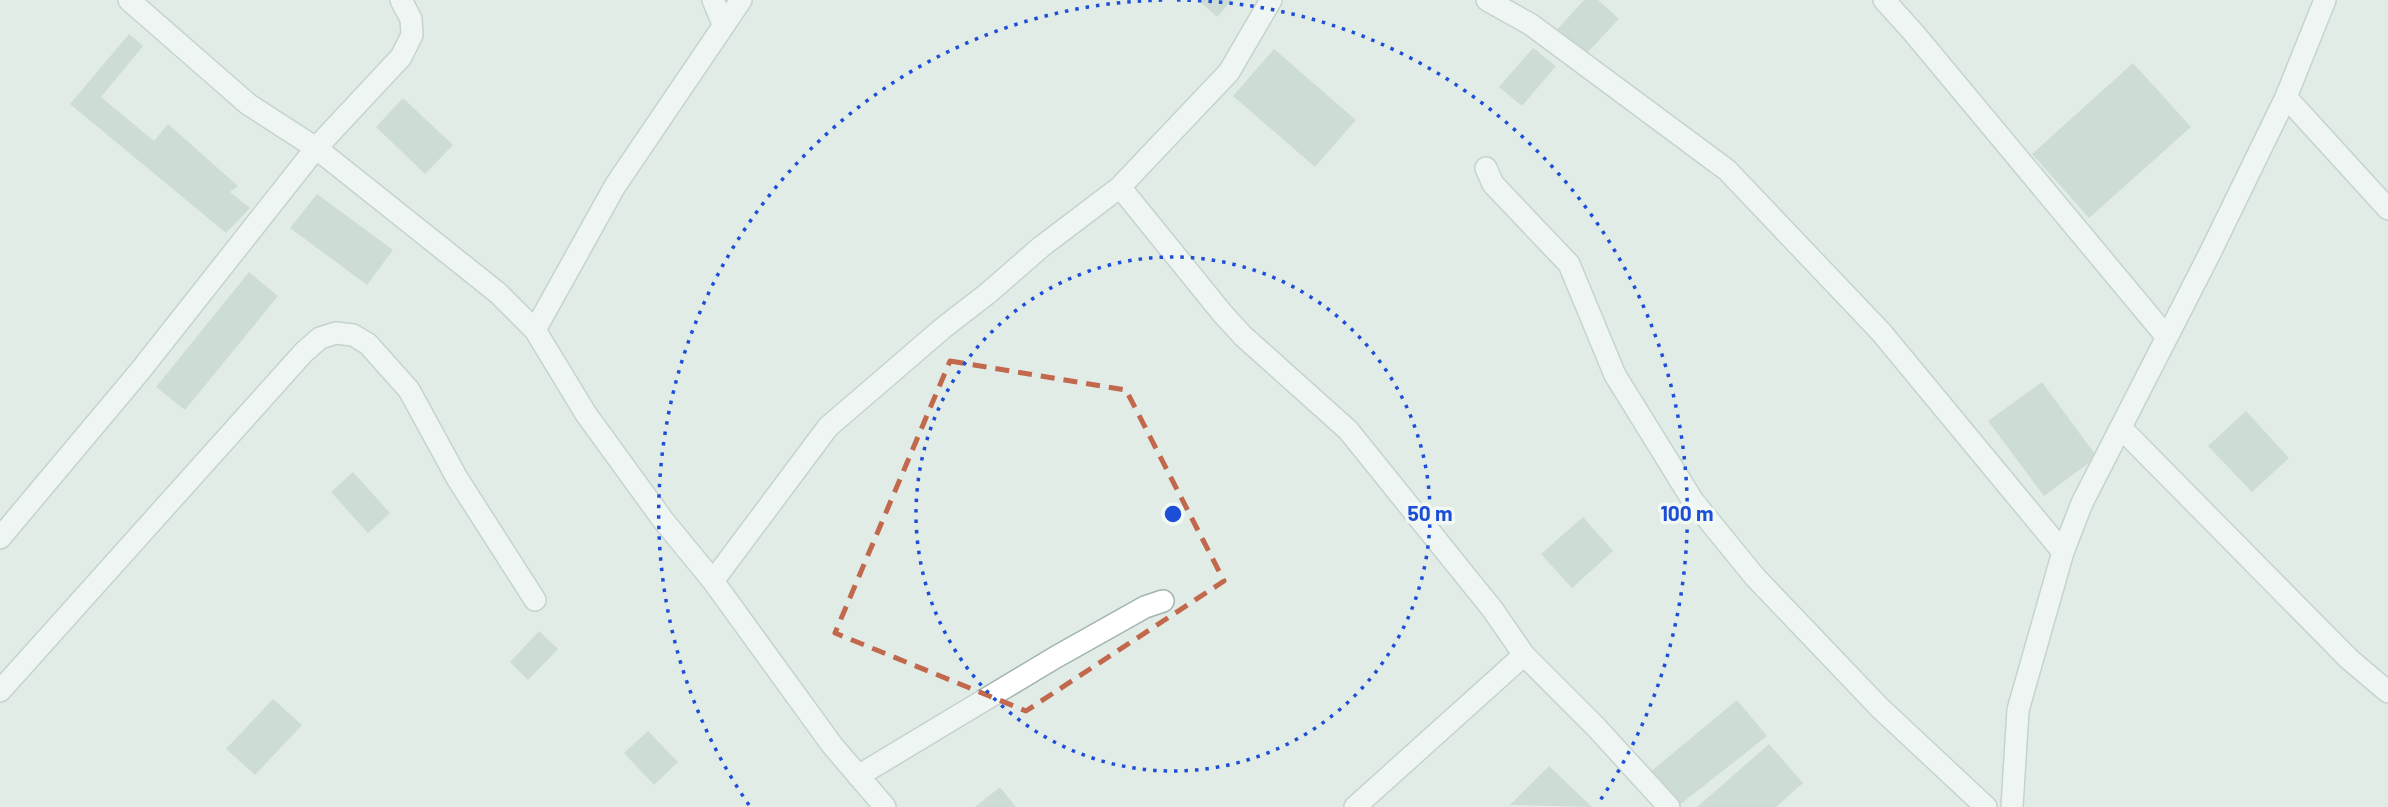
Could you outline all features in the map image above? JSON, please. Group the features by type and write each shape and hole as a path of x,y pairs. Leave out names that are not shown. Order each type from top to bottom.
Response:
{"street":[{"path":"129,0 248,103 316,148 498,293 535,330 586,414 663,520 713,581 832,746 885,807"},
{"path":"0,538 140,372 316,148 401,57 412,35 411,19 401,0"},
{"path":"713,0 723,24"},
{"path":"535,330 615,186 740,0"},
{"path":"713,581 828,427 943,328 988,295 1041,247 1120,187 1229,72 1271,0"},
{"path":"1487,0 1530,24 1727,170 1881,332 2063,552"},
{"path":"1884,0 2166,336"},
{"path":"2012,807 2018,710 2063,552 2082,503 2286,97 2325,0"},
{"path":"2286,97 2388,209"},
{"path":"1486,169 1493,184 1569,264 1615,375 1693,501 1755,577 1880,708 1986,807"},
{"path":"1120,187 1229,321 1348,430 1493,610 1524,655 1596,727 1669,807"},
{"path":"0,691 304,352 320,338 336,333 353,335 368,344 409,390 457,478 535,600"},
{"path":"2121,428 2349,659 2388,692"},
{"path":"858,776 1056,657 1145,607 1163,601"},
{"path":"1355,807 1524,655"}],"highlighted area":[{"path":"950,361 1126,390 1224,581 1026,711 835,633"}],"building":[{"path":"1198,0 1232,0 1217,17"},
{"path":"1584,0 1598,0 1619,19 1582,58 1554,33"},
{"path":"129,34 143,46 101,97 154,141 168,124 238,186 230,192 250,208 226,233 70,104"},
{"path":"1533,48 1556,66 1522,106 1499,87"},
{"path":"1274,49 1356,120 1315,167 1233,96"},
{"path":"2133,63 2191,127 2089,218 2032,154"},
{"path":"403,98 453,145 425,174 376,127"},
{"path":"317,194 393,250 367,285 290,228"},
{"path":"249,272 278,296 185,410 156,387"},
{"path":"2042,382 2097,457 2044,496 1988,421"},
{"path":"2246,411 2289,458 2252,492 2208,446"},
{"path":"353,472 390,513 368,533 331,492"},
{"path":"1583,517 1613,551 1572,588 1541,554"},
{"path":"539,631 558,649 528,680 510,662"},
{"path":"273,699 302,725 255,775 226,749"},
{"path":"1737,700 1767,736 1677,807 1649,773"},
{"path":"648,731 678,762 654,785 624,753"},
{"path":"1769,744 1803,783 1776,807 1697,807"},
{"path":"1549,766 1592,807 1510,805"},
{"path":"1000,787 1016,807 975,807"}]}
